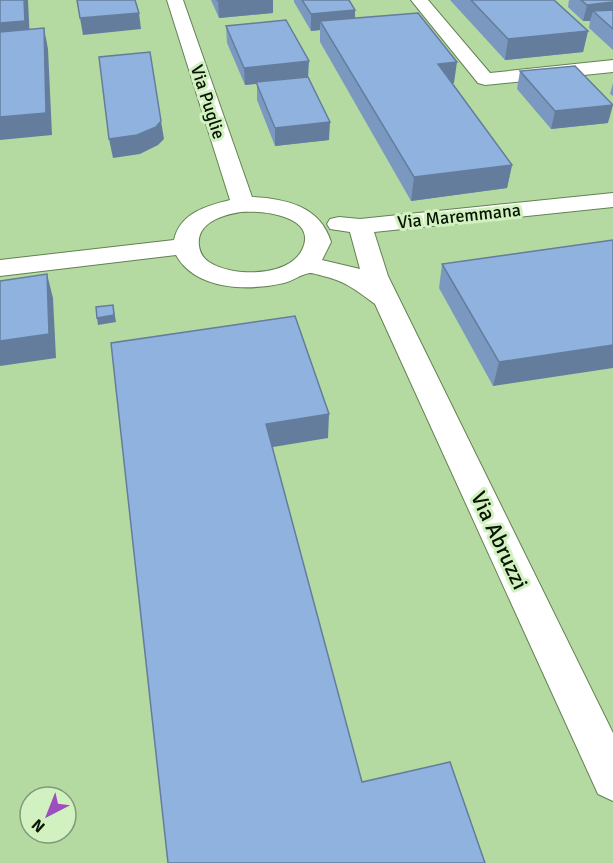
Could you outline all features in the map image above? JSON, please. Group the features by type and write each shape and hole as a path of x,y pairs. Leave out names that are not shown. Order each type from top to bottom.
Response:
{"street":[{"name":"Via Puglie","path":"175,0 243,204"},
{"path":"419,0 485,79 613,66"},
{"name":"Via Maremmana","path":"306,219 360,226 613,200"},
{"path":"243,204 268,204 285,208 306,219 317,233 311,256 287,274 271,278 236,280 215,275 199,267 189,256 186,246 189,232 198,221 220,209 243,204"},
{"name":"Via Abruzzi","path":"360,226 382,288 613,780"},
{"path":"0,268 186,246"},
{"name":"Via Abruzzi","path":"311,256 382,288"}],"shaded area":[{"path":"0,0 613,0 613,863 0,863"}],"building":[{"path":"0,0 24,0 25,21 0,23"},
{"path":"77,0 135,0 139,13 80,18"},
{"path":"302,0 349,0 355,10 311,14"},
{"path":"471,0 554,0 588,31 508,39"},
{"path":"581,0 613,0 613,2 587,5"},
{"path":"613,10 613,29 593,11"},
{"path":"418,13 457,62 438,64 512,165 414,177 320,21"},
{"path":"286,20 309,61 244,68 226,26"},
{"path":"44,28 46,113 0,117 0,32"},
{"path":"150,52 161,121 156,127 137,135 109,139 99,57"},
{"path":"575,66 613,105 555,111 520,71"},
{"path":"308,77 330,122 275,128 256,82"},
{"path":"613,240 613,345 499,362 442,264"},
{"path":"47,274 49,334 0,341 0,281"},
{"path":"113,305 114,315 97,318 96,307"},
{"path":"295,316 329,414 266,424 362,782 450,762 485,863 168,863 111,343"}]}
